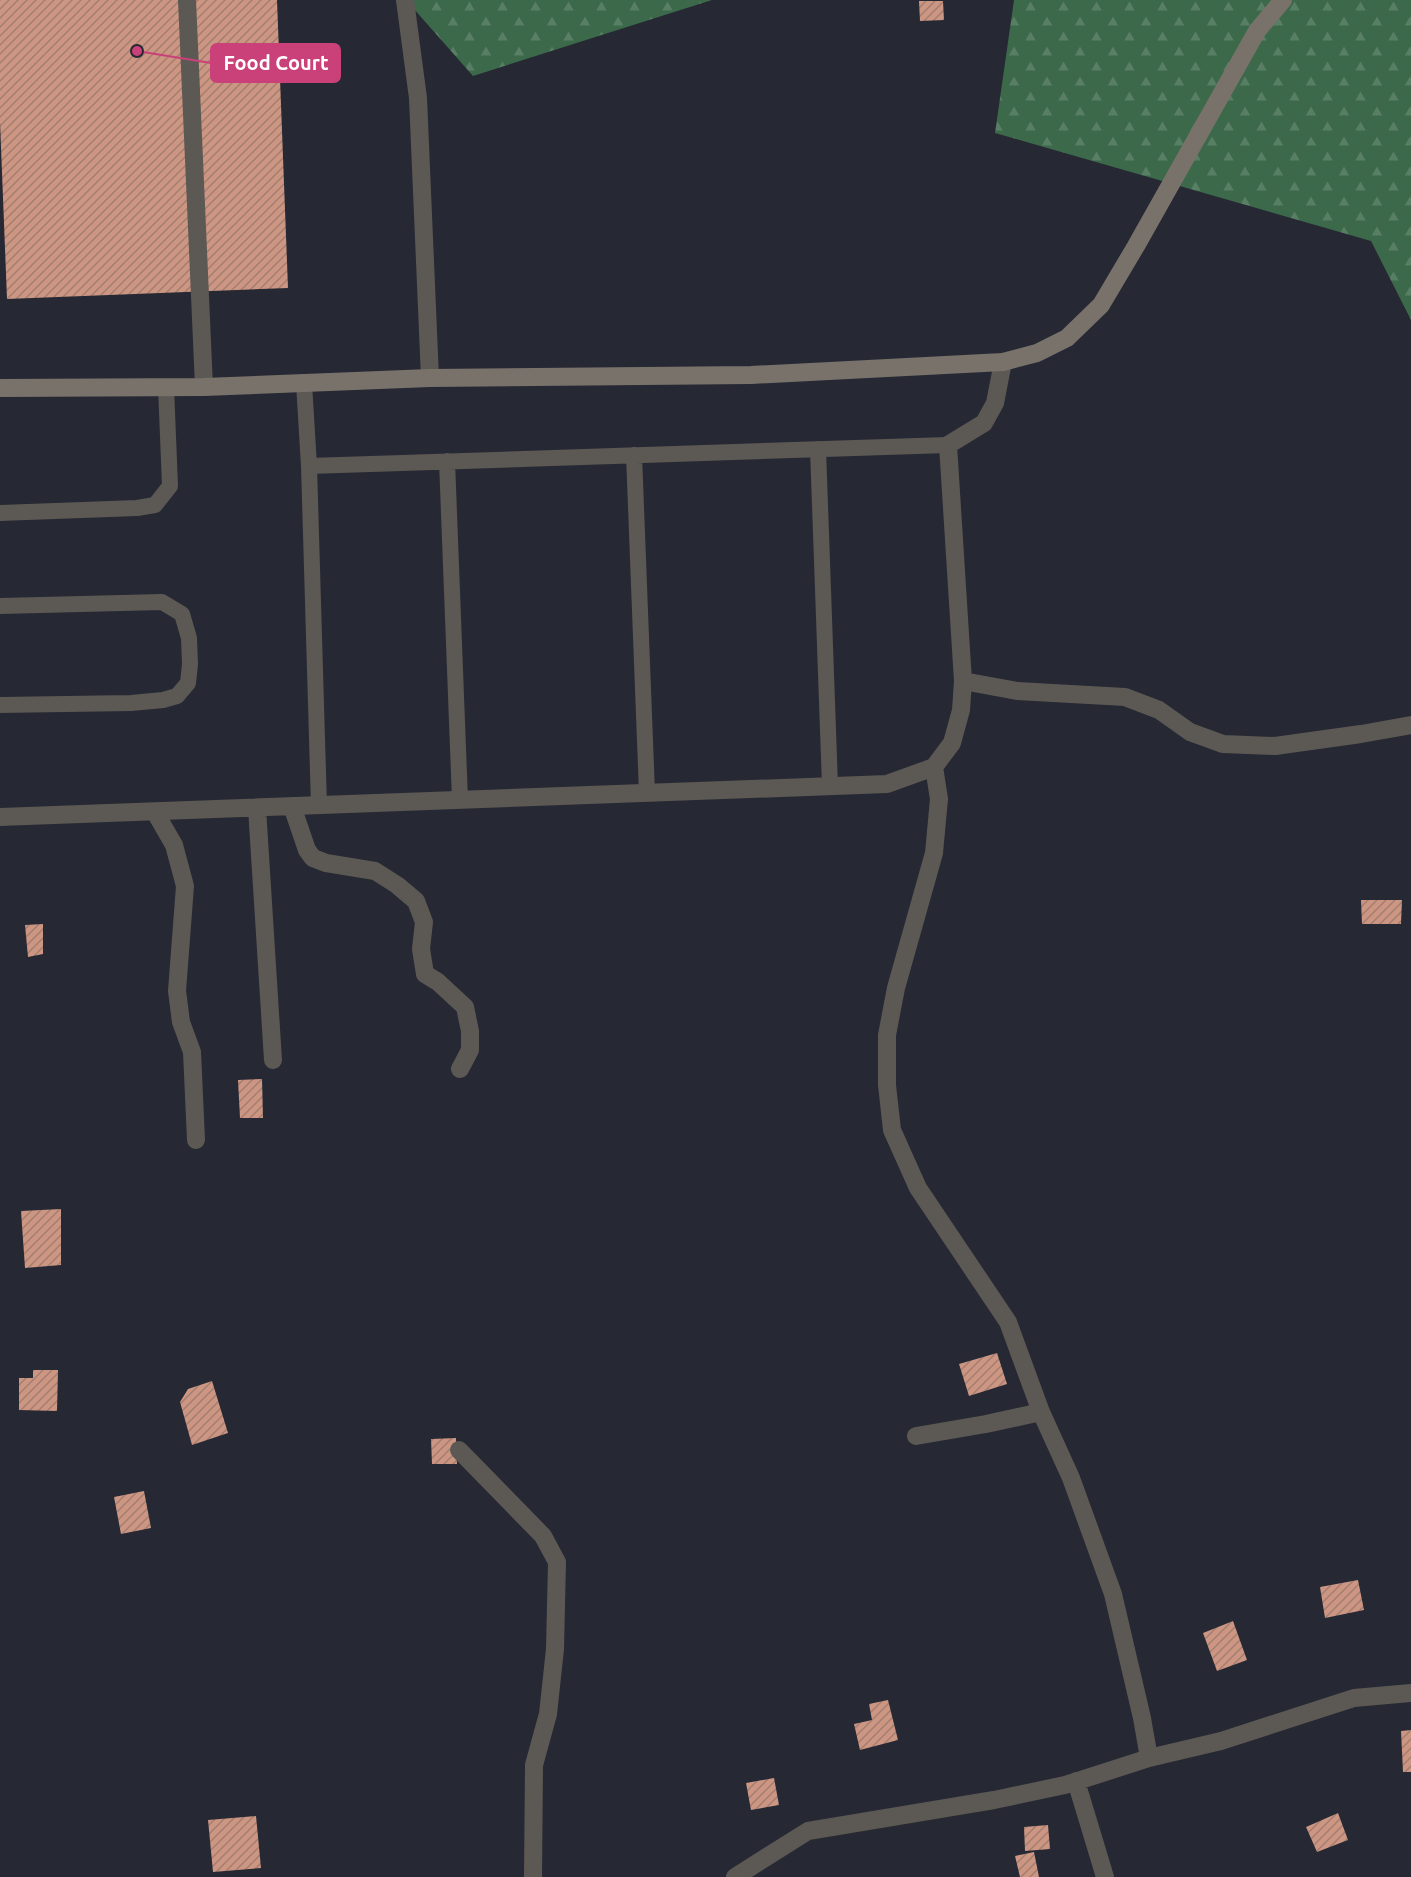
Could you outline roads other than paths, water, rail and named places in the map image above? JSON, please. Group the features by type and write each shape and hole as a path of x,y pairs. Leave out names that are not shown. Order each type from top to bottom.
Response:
{"main road":[{"path":"0,388 204,387 430,378 751,375 1003,362 1037,353 1067,338 1101,305 1257,31 1283,0"}],"street":[{"path":"187,0 204,387"},
{"path":"405,0 418,98 430,378"},
{"path":"0,818 887,784 934,767 952,743 961,710 963,681 948,445 984,423 995,403 1003,362"},
{"path":"963,681 1017,691 1125,697 1159,710 1190,732 1222,744 1275,746 1361,734 1411,724"},
{"path":"934,767 939,799 934,853 896,988 887,1035 887,1084 892,1130 918,1188 1008,1322 1041,1412 1071,1478 1113,1594 1149,1758"},
{"path":"292,806 307,850 313,858 326,863 375,871 398,885 416,901 424,922 421,949 425,974 438,982 465,1007 470,1031 470,1050 460,1069"},
{"path":"258,808 273,1059"},
{"path":"155,812 174,845 185,886 177,991 181,1022 192,1052 196,1140"},
{"path":"916,1436 1041,1412"},
{"path":"459,1450 543,1536 557,1562 555,1649 548,1714 534,1765 532,1877"},
{"path":"735,1877 808,1831 994,1800 1076,1781 1149,1758 1221,1741 1354,1698 1411,1693"},
{"path":"1076,1781 1105,1877"}],"lane":[{"path":"304,383 309,466 319,806"},
{"path":"0,513 137,508 155,505 170,486 166,387"},
{"path":"309,466 948,445"},
{"path":"818,449 830,786"},
{"path":"634,455 647,793"},
{"path":"447,461 460,800"},
{"path":"0,606 162,602 182,614 189,638 190,664 188,683 177,696 163,700 132,703 0,705"}],"place":[{"name":"Food Court","path":"137,51"}]}
